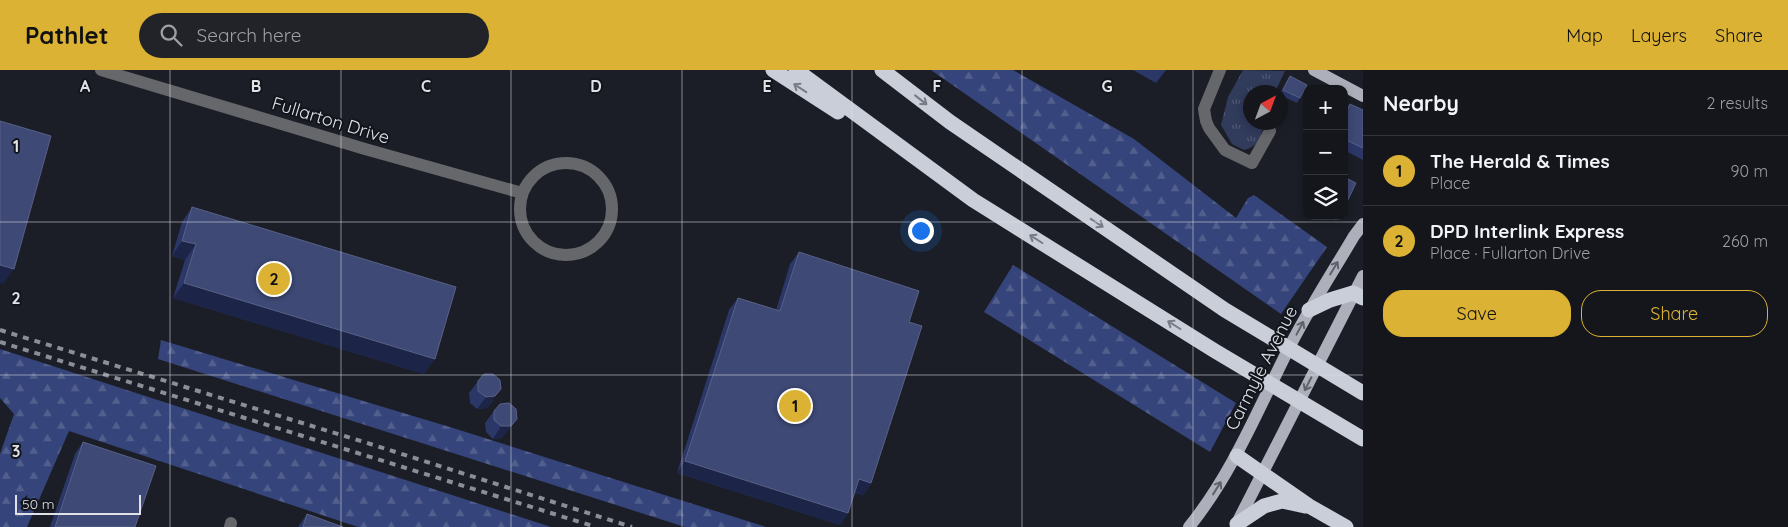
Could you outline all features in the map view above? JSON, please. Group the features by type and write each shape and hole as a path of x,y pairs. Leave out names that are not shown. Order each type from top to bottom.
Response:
{"highway":[{"path":"773,70 973,200 1215,351 1363,439"},
{"path":"796,70 973,200"},
{"path":"882,70 950,122 1225,310 1363,393"},
{"path":"1309,310 1330,300 1358,296"},
{"path":"1237,456 1309,506 1346,527"},
{"path":"1236,526 1264,506 1282,501 1309,506"}],"main road":[{"path":"1314,70 1363,96"},
{"name":"Carmyle Avenue","path":"1189,527 1204,508 1237,456 1286,353 1309,310 1363,224"},
{"path":"1236,526 1358,296 1363,276"}],"street":[{"name":"Fullarton Drive","path":"102,70 365,149 522,193"},
{"path":"1220,70 1204,110 1209,128 1225,150 1252,164 1270,131"},
{"path":"566,162 580,164 593,171 603,181 611,199 612,218 600,241 589,249 577,254 551,253 538,246 527,236 521,222 519,208 522,193 528,180 539,170 551,164 566,162"}],"green space":[{"path":"931,70 1013,70 1134,139 1236,218 1248,198 1254,195 1327,247 1281,314"},
{"path":"1243,70 1285,71 1278,85 1243,85 1243,130 1262,130 1256,144 1249,149 1244,150 1232,144 1221,125 1228,97"},
{"path":"1013,265 1236,403 1210,452 984,312"},
{"path":"161,340 453,428 766,527 685,527 158,359"},
{"path":"0,349 551,527 358,527 69,431 27,527 0,527 0,454 14,414 0,398"}],"building":[{"path":"1290,76 1307,85 1303,85 1303,92 1300,98 1288,92 1288,85 1286,85"},
{"path":"1350,104 1363,110 1363,148 1348,141 1348,108"},
{"path":"0,121 51,136 14,269 0,265"},
{"path":"1348,179 1356,183 1348,200"},
{"path":"192,207 456,287 435,359 184,283 196,244 182,241"},
{"path":"799,252 919,291 909,322 922,326 871,483 859,479 848,513 685,461 738,298 780,311"},
{"path":"484,374 493,374 500,380 501,389 495,396 486,397 478,391 478,381"},
{"path":"509,403 516,409 517,419 511,426 501,426 494,420 494,411 500,404"},
{"path":"83,442 156,466 135,527 55,527"},
{"path":"307,514 343,527 303,527"}],"railway":[{"path":"0,330 632,527"},
{"path":"0,342 596,527"}],"place":[{"name":"DPD Interlink Express","path":"274,279"},
{"name":"The Herald & Times","path":"795,406"}]}
